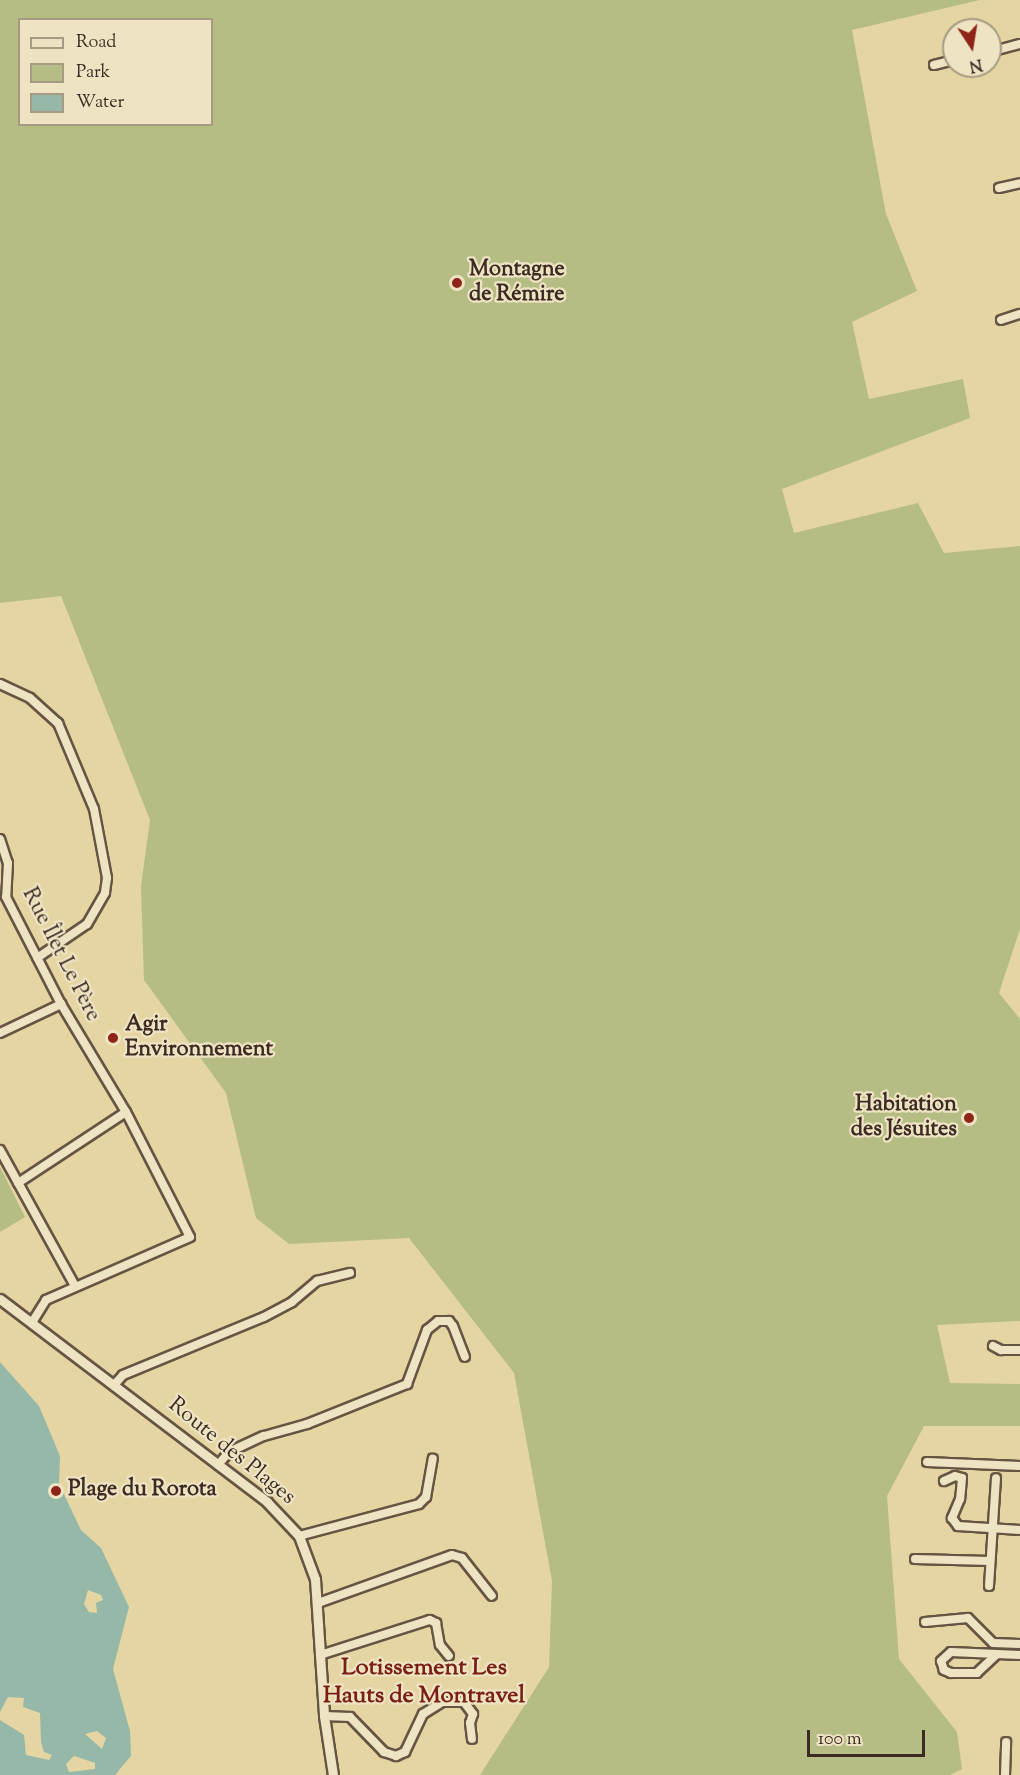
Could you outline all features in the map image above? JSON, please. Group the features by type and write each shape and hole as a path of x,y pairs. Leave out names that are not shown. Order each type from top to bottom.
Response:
{"street":[{"path":"1002,49 1020,44"},
{"path":"934,65 942,63"},
{"path":"999,188 1020,183"},
{"path":"1000,320 1020,314"},
{"path":"0,684 30,698 58,723 94,809 106,878 105,893 87,924 37,958"},
{"name":"Rue Îlet Le Père","path":"0,839 8,863 3,896 61,1004 126,1112 190,1237 46,1300 32,1322"},
{"path":"0,1033 61,1004"},
{"path":"18,1183 126,1112"},
{"path":"0,1150 75,1286"},
{"path":"114,1384 123,1375 264,1317 292,1302 317,1281 350,1273"},
{"name":"Route des Plages","path":"0,1299 267,1502 299,1536 311,1564 318,1603 324,1716 333,1775"},
{"path":"218,1465 230,1452 264,1436 307,1424 407,1384 427,1330 438,1321 448,1322 453,1326 465,1357"},
{"path":"993,1346 1001,1350 1020,1350"},
{"path":"299,1536 419,1504 426,1497 433,1459"},
{"path":"927,1462 1020,1466"},
{"path":"944,1480 955,1476 962,1478 963,1488 953,1522 958,1526 1020,1530"},
{"path":"989,1586 996,1478"},
{"path":"318,1603 452,1555 462,1558 492,1596"},
{"path":"915,1558 990,1561"},
{"path":"925,1622 968,1618 993,1643 1020,1644"},
{"path":"320,1655 430,1620 436,1623 440,1645 449,1656"},
{"path":"996,1655 978,1673 951,1673 944,1670 941,1661 951,1652 1020,1654"},
{"path":"324,1716 350,1717 384,1752 396,1756 405,1752 423,1714 441,1702 464,1702 473,1714 470,1723 472,1739"},
{"path":"1005,1775 1006,1742"}],"green space":[{"path":"0,0 980,0 852,30 886,214 917,291 852,322 869,399 963,379 970,418 782,489 794,533 918,503 944,553 1020,546 1020,929 999,993 1020,1019 1020,1321 937,1325 950,1383 1020,1384 1020,1426 924,1426 887,1496 899,1659 957,1732 962,1769 950,1775 480,1775 549,1667 552,1581 514,1373 409,1238 289,1244 256,1218 226,1093 144,980 141,886 150,820 61,596 0,603"},
{"path":"0,1167 25,1217 0,1232"}],"water":[{"path":"0,1362 39,1406 60,1456 59,1484 81,1530 101,1548 129,1607 113,1669 130,1731 131,1756 115,1775 0,1775 0,1720 24,1735 26,1755 49,1760 52,1755 44,1752 41,1742 40,1713 23,1707 24,1698 8,1697 0,1712","holes":["88,1590 101,1595 103,1600 96,1603 97,1613 89,1612 84,1604","97,1731 106,1738 102,1749 85,1734","74,1756 95,1763 95,1769 69,1772 66,1764"]}],"place":[{"name":"Montagne de Rémire","path":"457,283"},
{"name":"Agir Environnement","path":"113,1038"},
{"name":"Habitation des Jésuites","path":"969,1118"},
{"name":"Plage du Rorota","path":"56,1491"}],"district":[{"name":"Lotissement Les Hauts de Montravel","path":"424,1683"}]}
